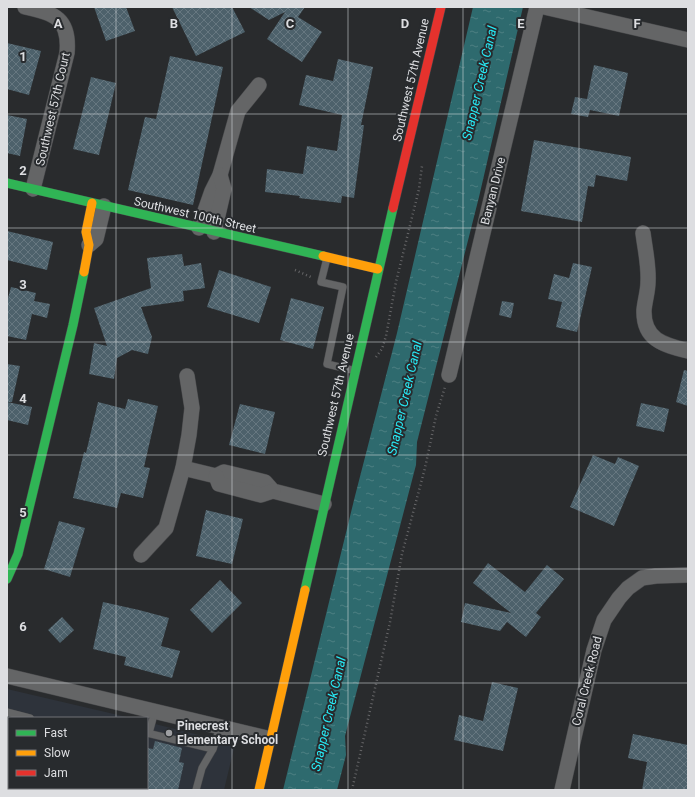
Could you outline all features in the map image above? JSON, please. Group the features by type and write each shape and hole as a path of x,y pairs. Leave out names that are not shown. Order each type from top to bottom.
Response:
{"main road":[{"name":"Southwest 57th Avenue","path":"259,790 354,370 441,7"},
{"name":"Southwest 100th Street","path":"7,183 378,269"},
{"path":"7,579 18,554 28,516 73,325 89,245"}],"street":[{"name":"Southwest 57th Court","path":"25,7 48,13 56,17 65,28 68,40 67,53 34,189"},
{"name":"Banyan Drive","path":"449,375 537,7"},
{"path":"544,7 688,40"},
{"path":"199,228 212,191 220,175 238,111 259,85"},
{"path":"214,232 224,189 220,175"},
{"path":"89,245 96,239 98,205"},
{"path":"643,233 648,280 644,308 645,322 656,340 662,344 688,351"},
{"path":"141,556 166,528 183,468 192,408 187,376"},
{"path":"183,468 216,476 224,472 265,482 273,491 324,504"},
{"name":"Coral Creek Road","path":"562,790 599,633 612,607 634,583 642,578 688,575"},
{"path":"7,676 271,739"}],"lane":[{"path":"328,258 321,282 343,288 327,364 354,370"},
{"path":"155,711 148,733 213,749"},
{"path":"7,712 26,717"},
{"path":"196,790 202,768 213,749 220,727"}],"path":[{"path":"295,270 321,282"},
{"path":"352,790 390,622 402,554 436,416 449,375"}],"shaded area":[{"name":"Pinecrest Elementary School","path":"7,689 127,717 8,717 8,789 148,789 148,722 235,744 224,790 7,790"}],"water":[{"name":"Snapper Creek Canal","path":"473,7 523,7 479,197 417,442 416,465 345,736 346,755 337,790 283,790 355,496 397,333"}],"building":[{"path":"94,7 126,7 135,31 106,41"},
{"path":"172,7 232,7 245,32 196,56"},
{"path":"249,7 305,7 298,17 322,32 302,62 267,39 285,12 269,20"},
{"path":"7,43 41,51 29,95 7,89"},
{"path":"170,56 223,67 193,205 128,190 145,117 156,119"},
{"path":"338,59 373,67 361,125 364,125 354,198 342,196 341,203 265,192 267,169 303,174 307,146 337,151 342,115 299,105 306,75 333,81"},
{"path":"594,65 628,73 619,116 590,110 588,117 571,114 575,97 587,99"},
{"path":"91,77 116,83 99,155 73,149"},
{"path":"7,115 27,119 20,156 7,153"},
{"path":"534,140 631,157 627,181 596,175 594,187 588,186 582,222 521,211"},
{"path":"7,231 53,242 47,270 7,260"},
{"path":"182,254 184,266 201,263 205,288 183,291 184,301 141,307 152,337 148,354 132,350 117,358 114,379 89,374 94,343 107,346 94,308 151,288 147,258"},
{"path":"573,263 592,267 577,332 556,327 562,302 548,299 554,274 569,278"},
{"path":"219,270 271,287 259,323 207,307"},
{"path":"11,287 36,293 34,301 50,304 47,318 32,314 26,340 7,336 7,302"},
{"path":"291,298 324,307 313,349 280,340"},
{"path":"502,301 514,303 511,318 499,315"},
{"path":"7,364 20,366 12,402 7,402"},
{"path":"684,370 688,371 688,406 676,402"},
{"path":"128,399 158,406 144,467 150,468 143,498 121,493 117,508 73,498 84,452 86,453 98,402 125,409"},
{"path":"7,402 32,407 28,425 7,420"},
{"path":"641,403 669,409 664,432 636,426"},
{"path":"240,404 275,412 265,454 229,445"},
{"path":"593,455 615,464 618,457 639,466 614,526 570,507"},
{"path":"206,510 243,519 232,564 196,556"},
{"path":"59,521 85,528 70,577 44,569"},
{"path":"488,563 525,592 547,565 564,579 536,613 541,617 526,637 507,622 500,631 461,622 465,603 511,613 473,583"},
{"path":"220,580 242,603 212,633 190,610"},
{"path":"103,602 169,618 161,646 180,651 172,678 124,665 126,657 93,649"},
{"path":"62,617 74,630 60,643 48,630"},
{"path":"492,682 518,688 503,751 454,740 459,715 483,721"},
{"path":"633,734 688,745 688,790 642,790 647,762 628,758"},
{"path":"155,741 182,748 179,762 184,763 178,790 147,790 148,748 153,749"}],"traffic: fast":[{"path":"7,183 323,256"},
{"path":"305,590 393,208"},
{"path":"7,579 18,554 73,325 84,272"}],"traffic: slow":[{"path":"84,272 89,245 86,232 92,203"},
{"path":"323,256 378,269"},
{"path":"259,790 305,590"}],"traffic: jam":[{"path":"393,208 441,7"}],"place":[{"name":"Pinecrest Elementary School","path":"169,733"}]}
